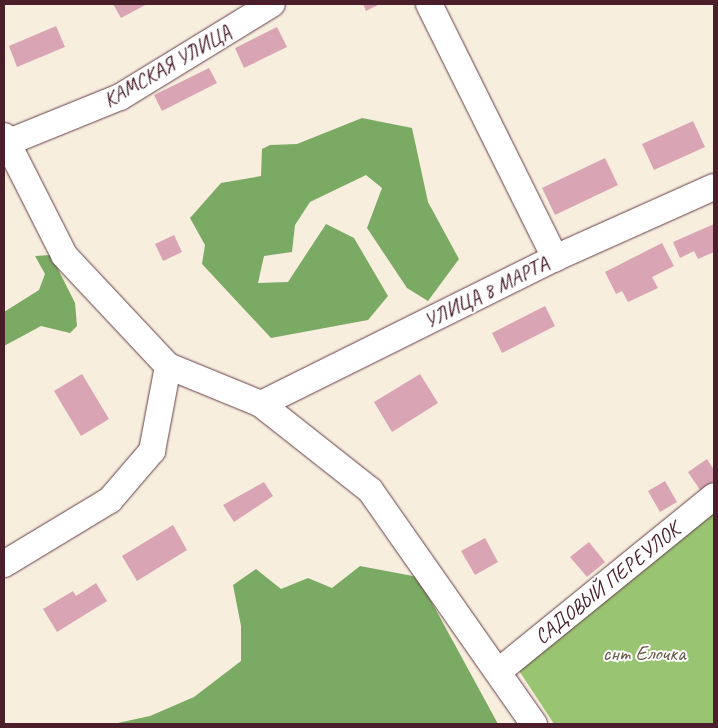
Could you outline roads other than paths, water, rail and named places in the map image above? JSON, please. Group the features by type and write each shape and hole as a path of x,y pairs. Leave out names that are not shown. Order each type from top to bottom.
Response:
{"street":[{"name":"КАМСКАЯ УЛИЦА","path":"5,141 120,97 272,4"},
{"path":"429,4 555,258"},
{"path":"5,141 64,255 168,366 261,404 370,490 499,671 534,724"},
{"name":"УЛИЦА 8 МАРТА","path":"261,404 555,258 714,187"},
{"path":"4,564 110,500 152,451 168,366"},
{"name":"САДОВЫЙ ПЕРЕУЛОК","path":"499,671 714,496"}],"park label":[{"name":"снт Елочка","path":"644,653"}]}
